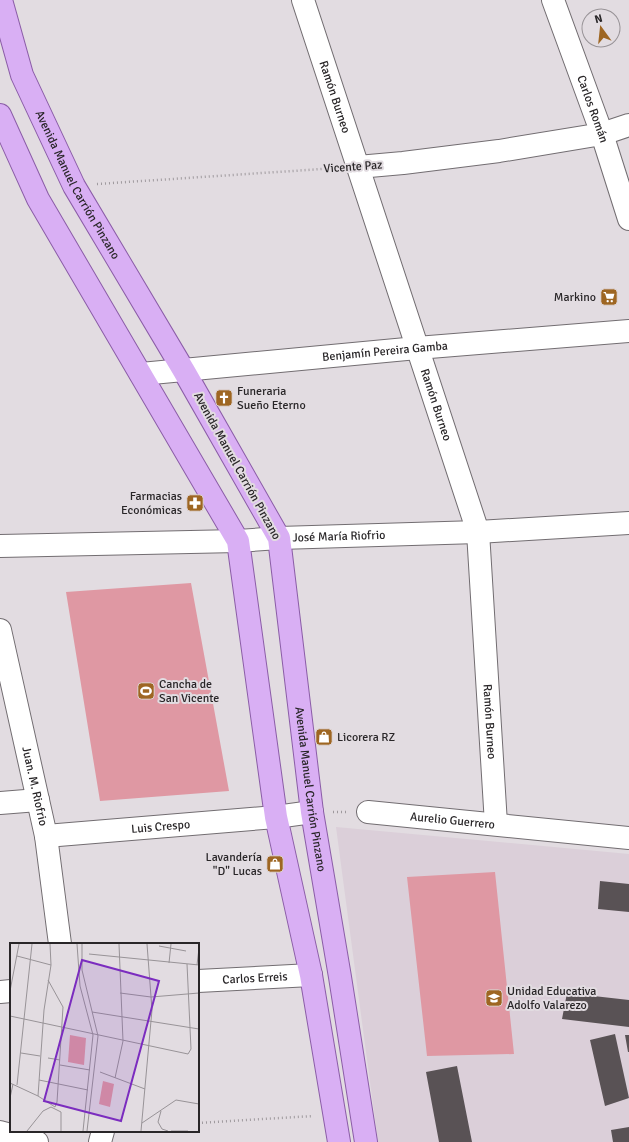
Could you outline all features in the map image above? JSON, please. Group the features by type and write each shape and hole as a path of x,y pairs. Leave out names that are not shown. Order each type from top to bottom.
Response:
{"main road":[{"name":"Avenida Manuel Carrión Pinzano","path":"1,0 22,75 74,186 184,371 279,538 312,812 366,1142"},
{"path":"0,115 38,199 238,541 276,817 311,975 339,1142"}],"street":[{"name":"Ramón Burneo","path":"303,0 478,532 496,824"},
{"name":"Carlos Román","path":"553,0 602,134 629,219"},
{"name":"Vicente Paz","path":"358,167 500,151 602,134 629,125"},
{"name":"Benjamín Pereira Gamba","path":"141,374 417,348 629,331"},
{"name":"José María Riofrio","path":"0,546 238,541 279,538 478,532 629,523"},
{"name":"Juan. M. Riofrio","path":"0,630 46,836 60,943"},
{"path":"0,803 38,800"},
{"path":"276,817 312,812"},
{"name":"Aurelio Guerrero","path":"368,812 629,838"},
{"name":"Luis Crespo","path":"46,836 276,817"},
{"name":"Carlos Erreis","path":"199,981 311,975"},
{"path":"0,992 10,991"},
{"path":"0,1132 36,1142"},
{"path":"100,1142 103,1132"}],"path":[{"name":"Vicente Paz","path":"74,186 358,167"},
{"path":"312,812 368,812"},
{"path":"199,1123 335,1114"}],"shaded area":[{"name":"Cancha de San Vicente","path":"191,583 229,791 100,801 66,592"},
{"name":"Unidad Educativa Adolfo Valarezo","path":"336,827 629,854 629,1142 378,1142"},
{"path":"495,872 514,1054 427,1056 407,877"}],"building":[{"path":"600,881 629,884 629,912 598,909"},
{"path":"567,993 629,1000 629,1027 562,1019"},
{"path":"615,1034 629,1098 605,1106 590,1040"},
{"path":"625,1035 629,1035 629,1052 628,1052"},
{"path":"457,1066 472,1142 439,1142 426,1072"},
{"path":"629,1127 629,1142 613,1142 611,1130"}],"place":[{"name":"Markino","path":"609,297"},
{"name":"Funeraria Sueño Eterno","path":"224,398"},
{"name":"Farmacias Económicas","path":"195,503"},
{"name":"Cancha de San Vicente","path":"146,691"},
{"name":"Licorera RZ","path":"324,737"},
{"name":"Lavandería \"D\" Lucas","path":"275,864"},
{"name":"Unidad Educativa Adolfo Valarezo","path":"494,998"}]}
